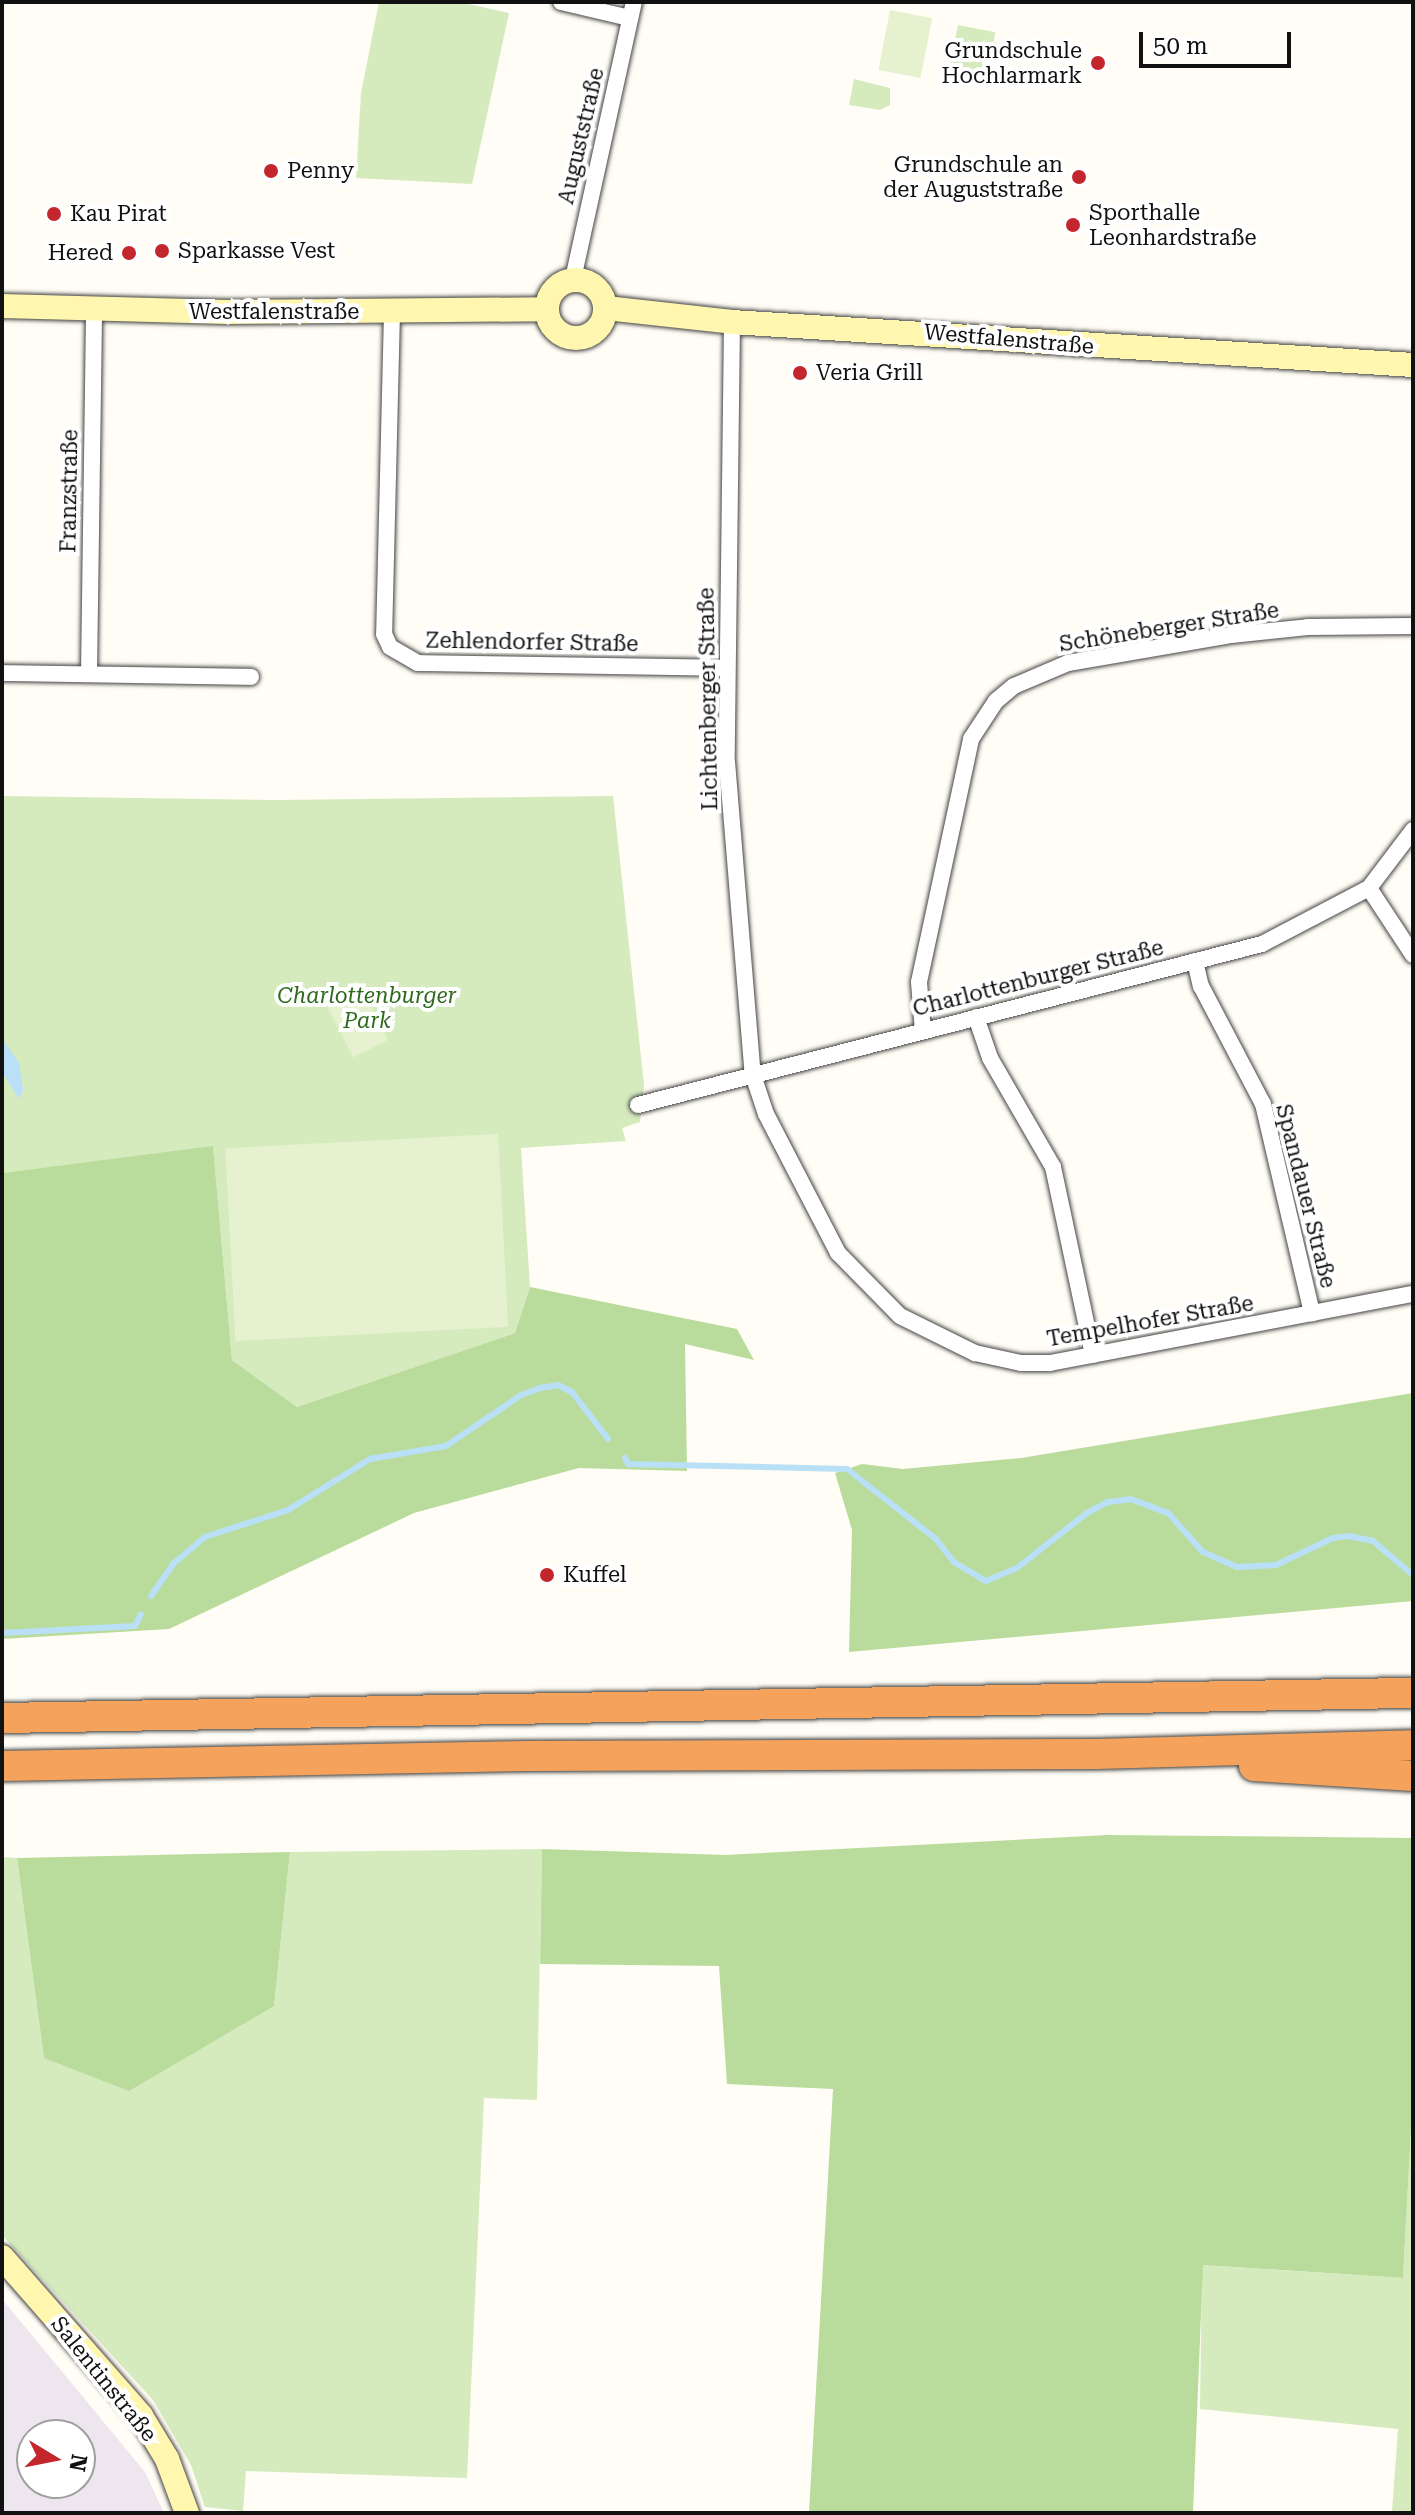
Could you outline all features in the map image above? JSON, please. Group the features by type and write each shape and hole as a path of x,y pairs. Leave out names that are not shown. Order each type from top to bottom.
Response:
{"highway":[{"path":"1247,1697 1339,1679 1413,1674"},
{"path":"2,1718 934,1697 1247,1697 1413,1693"},
{"path":"2,1766 544,1756 1097,1754 1413,1745"},
{"path":"1097,1754 1413,1776"}],"main road":[{"path":"573,279 595,286 606,308 594,332 576,338 559,333 547,309 551,292 573,279"},
{"name":"Westfalenstraße","path":"2,306 392,312 547,309"},
{"name":"Westfalenstraße","path":"606,308 732,322 1413,365"},
{"name":"Salentinstraße","path":"2,2257 141,2416 167,2459 187,2513"}],"street":[{"path":"561,2 632,10"},
{"name":"Auguststraße","path":"573,279 632,10"},
{"name":"Franzstraße","path":"89,674 94,309"},
{"name":"Zehlendorfer Straße","path":"392,312 384,634 390,647 418,663 726,668"},
{"name":"Lichtenberger Straße","path":"732,322 727,762 753,1075"},
{"name":"Schöneberger Straße","path":"923,1031 919,982 971,739 996,701 1014,686 1068,663 1231,635 1308,627 1413,626"},
{"path":"2,673 251,677"},
{"name":"Charlottenburger Straße","path":"638,1105 1262,944 1369,888 1413,830"},
{"path":"1369,888 1413,955"},
{"name":"Spandauer Straße","path":"1195,961 1201,986 1263,1104 1312,1313"},
{"path":"976,1017 990,1058 1053,1167 1093,1355"},
{"name":"Tempelhofer Straße","path":"753,1075 766,1114 838,1253 900,1316 994,1359 1050,1363 1413,1294"}],"shaded area":[{"path":"2,2299 145,2472 164,2513 2,2513"}],"green space":[{"path":"379,2 459,2 509,13 472,184 356,178 361,93"},
{"path":"890,10 932,18 921,78 878,70"},
{"path":"958,25 995,32 987,73 950,66"},
{"path":"854,79 890,88 890,105 880,110 849,105"},
{"name":"Charlottenburger Park","path":"2,796 279,800 613,796 644,1085 640,1122 622,1128 626,1141 521,1148 530,1287 515,1333 297,1407 232,1360 213,1147 2,1173"},
{"path":"358,981 388,1040 353,1058 323,999"},
{"path":"498,1134 508,1327 235,1341 225,1148"},
{"path":"213,1146 232,1360 297,1407 515,1333 530,1287 737,1329 754,1360 685,1344 687,1471 579,1468 414,1513 169,1629 2,1639 2,1173"},
{"path":"1413,1393 1413,1601 849,1652 852,1530 835,1473 862,1464 903,1469 1021,1458"},
{"path":"1107,1835 1413,1838 1413,2091 1403,2278 1203,2265 1193,2513 809,2513 833,2089 727,2084 719,1966 540,1964 542,1849 726,1855"},
{"path":"542,1849 537,2100 484,2098 467,2478 246,2471 243,2511 205,2507 191,2465 153,2400 2,2235 2,1857 17,1858 44,2058 274,2006 290,1852"},
{"path":"290,1852 274,2006 129,2091 44,2058 17,1858"},
{"path":"1413,2091 1413,2512 1392,2511 1398,2429 1200,2409 1202,2265 1403,2278"}],"water":[{"path":"2,1038 19,1063 23,1090 19,1099 2,1072"}],"waterway":[{"path":"151,1596 173,1564 205,1537 288,1510 370,1459 446,1446 521,1395 540,1388 558,1385 572,1392 608,1439"},
{"path":"625,1458 628,1464 847,1469 936,1539 954,1562 986,1581 1017,1568 1087,1513 1108,1502 1131,1499 1168,1513 1203,1552 1237,1567 1276,1565 1333,1538 1348,1536 1373,1541 1413,1575"},
{"path":"2,1633 135,1626 141,1614"}],"place":[{"name":"Grundschule Hochlarmark","path":"1098,63"},
{"name":"Penny","path":"271,171"},
{"name":"Grundschule an der Auguststraße","path":"1079,177"},
{"name":"Kau Pirat","path":"54,214"},
{"name":"Sporthalle Leonhardstraße","path":"1073,225"},
{"name":"Sparkasse Vest","path":"162,251"},
{"name":"Hered","path":"129,253"},
{"name":"Veria Grill","path":"800,373"},
{"name":"Kuffel","path":"547,1575"}]}
